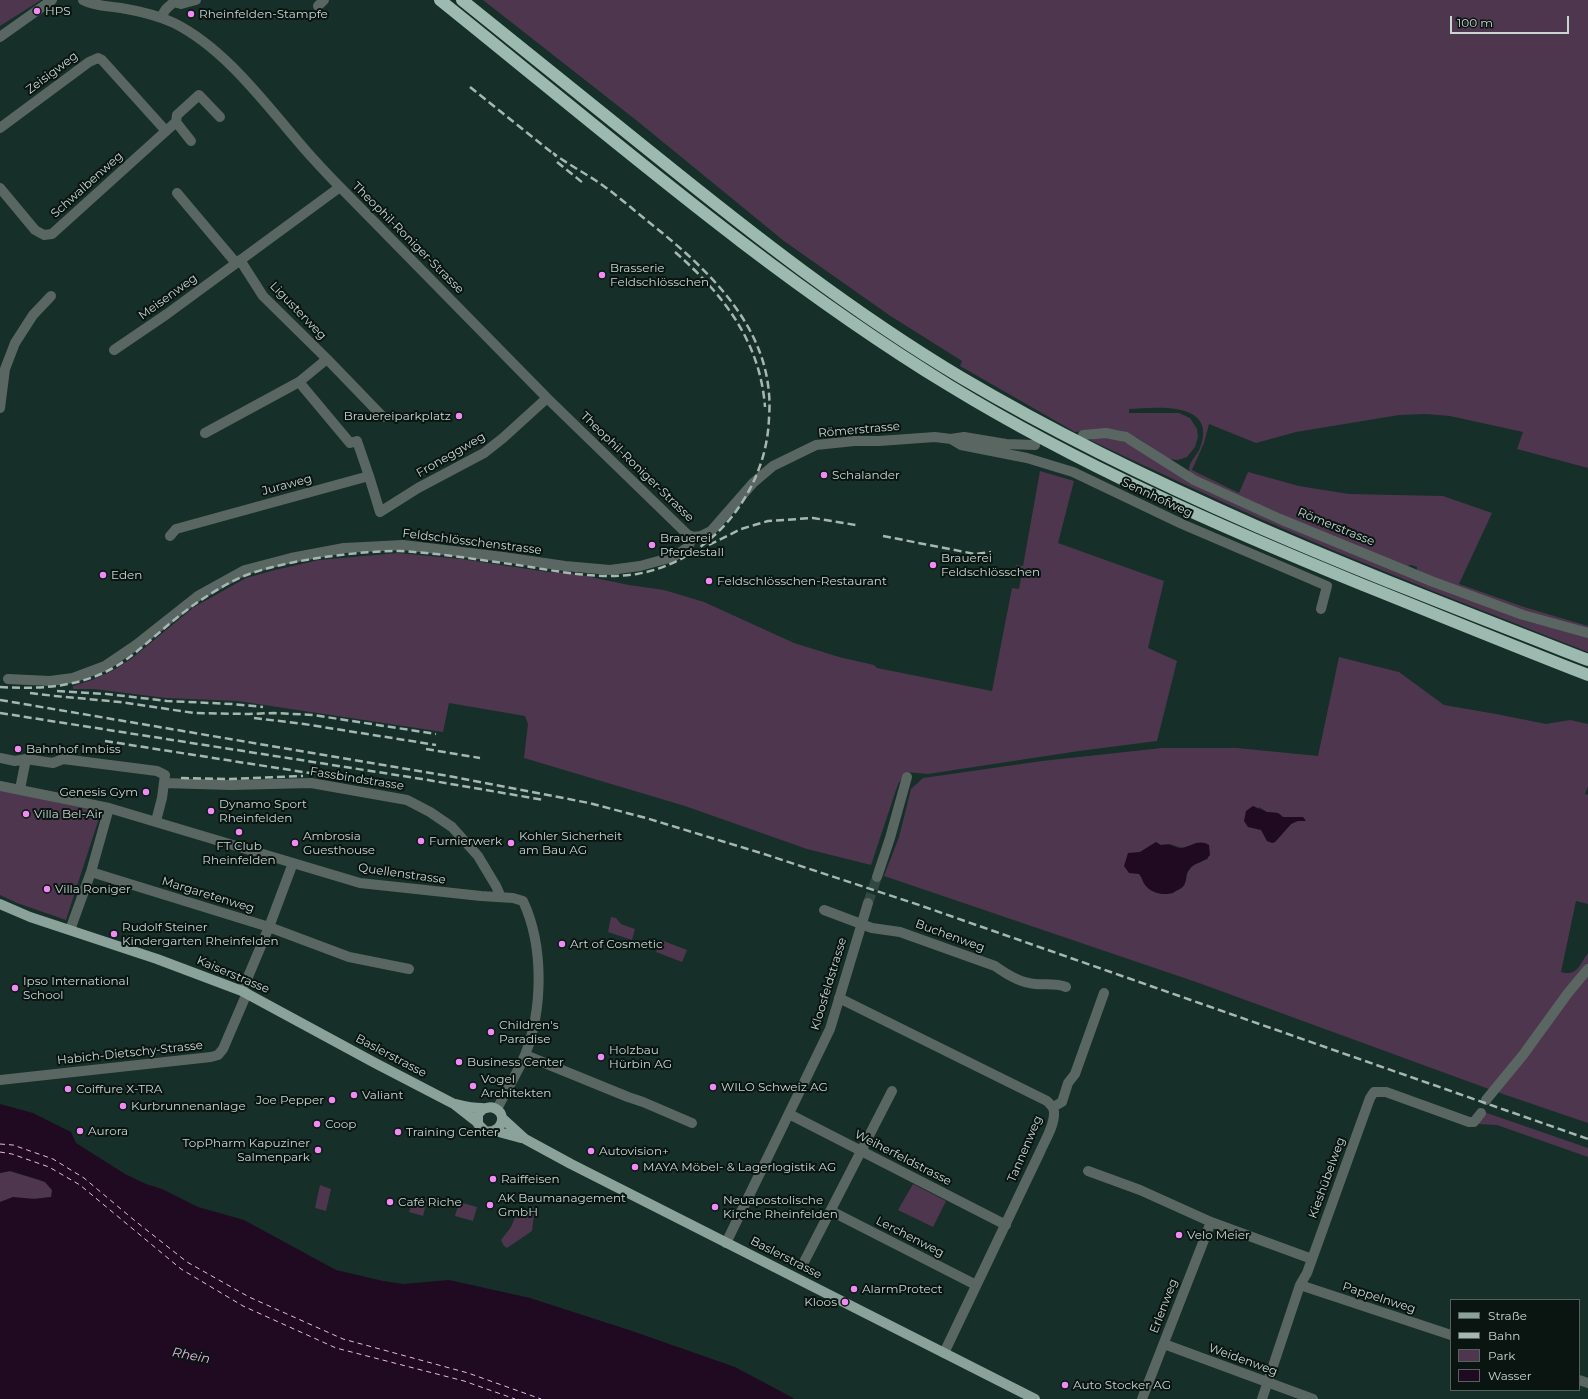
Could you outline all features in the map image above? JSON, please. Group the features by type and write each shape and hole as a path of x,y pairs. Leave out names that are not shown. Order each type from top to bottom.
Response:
{"highway":[{"path":"440,0 618,144 769,263 866,332 954,388 1091,465 1206,520 1326,570 1588,675"},
{"path":"462,0 703,195 777,252 874,321 961,377 1080,444 1203,503 1327,556 1588,660"}],"main road":[{"name":"Kaiserstrasse","path":"0,904 30,917 156,958 244,992 317,1031"},
{"name":"Baslerstrasse","path":"317,1031 374,1063 454,1104 477,1122"},
{"name":"Baslerstrasse","path":"454,1104 483,1109"},
{"path":"490,1107 499,1114 501,1124 495,1131 485,1131 479,1127 477,1122 478,1114 483,1109 490,1107"},
{"name":"Baslerstrasse","path":"499,1114 525,1139"},
{"name":"Baslerstrasse","path":"495,1131 525,1139 1035,1399"}],"street":[{"path":"0,37 52,0"},
{"name":"Theophil-Roniger-Strasse","path":"83,0 94,4 132,10 161,17 196,36 237,72 340,187 547,398 688,535 693,537"},
{"path":"161,17 166,9 175,1 180,4 196,0"},
{"name":"Zeisigweg","path":"0,128 89,62 98,58 102,60 166,131"},
{"name":"Schwalbenweg","path":"0,188 35,230 44,235 52,234 176,122 177,115 198,95 220,117"},
{"path":"176,122 191,141"},
{"name":"Meisenweg","path":"114,350 167,314 340,187"},
{"path":"177,193 238,262"},
{"name":"Ligusterweg","path":"238,262 263,296 383,417"},
{"path":"0,408 5,369 15,343 33,315 51,296"},
{"name":"Ligusterweg","path":"205,433 298,382 327,359"},
{"path":"298,382 350,442 357,441 369,476"},
{"name":"Froneggweg","path":"369,476 380,512 418,488 484,453 547,398"},
{"name":"Römerstrasse","path":"1083,436 1106,433 1118,434 1126,437 1194,480 1273,516 1523,616 1588,633"},
{"name":"Römerstrasse","path":"693,537 701,536 711,531 754,483 773,466 816,445 854,441 935,438 951,439 964,437 1006,444 1035,445"},
{"name":"Sennhofweg","path":"951,439 962,445 1027,458 1073,472 1182,524 1327,586 1321,609"},
{"name":"Juraweg","path":"173,532 369,476"},
{"name":"Feldschlösschenstrasse","path":"8,679 50,681 73,678 106,666 136,645 198,596 245,570 291,558 344,548 403,545 565,566 610,570 640,566 673,557 687,548 693,537"},
{"path":"0,758 15,761 26,759 53,763 63,759 157,770 165,775 156,821"},
{"path":"20,790 26,759"},
{"path":"876,877 890,838 907,776"},
{"name":"Fassbindstrasse","path":"164,783 231,786 311,783 407,800 430,812 452,827 478,856 496,886 501,898"},
{"name":"Quellenstrasse","path":"0,786 109,808 360,883 513,898 523,901 529,914 538,959 539,990 534,1022 525,1055 499,1114"},
{"path":"70,930 91,872 109,808"},
{"path":"244,992 293,863"},
{"name":"Margaretenweg","path":"91,872 269,927 350,957 409,969"},
{"name":"Kloosfeldstrasse","path":"726,1242 830,1029 860,924 868,903"},
{"name":"Buchenweg","path":"824,910 872,928 900,932 995,966 1006,974 1034,984 1059,984 1066,987"},
{"path":"1486,1100 1523,1056 1568,993 1588,969"},
{"name":"Habich-Dietschy-Strasse","path":"0,1080 188,1060 218,1055 223,1049 244,992"},
{"path":"1053,1107 1062,1102 1068,1083 1075,1074 1104,993"},
{"name":"Tannenweg","path":"839,998 1047,1101 1053,1107 1053,1122 1006,1226 944,1352"},
{"path":"525,1055 692,1123"},
{"path":"803,1264 892,1091"},
{"name":"Kieshübelweg","path":"1262,1399 1300,1285 1307,1273 1370,1098 1374,1092 1386,1092 1469,1122 1474,1122 1481,1113"},
{"name":"Weiherfeldstrasse","path":"788,1114 1006,1226"},
{"path":"1088,1171 1140,1190 1211,1222 1312,1259"},
{"name":"Lerchenweg","path":"831,1211 976,1285"},
{"name":"Erlenweg","path":"1142,1399 1211,1222"},
{"name":"Pappelnweg","path":"1300,1285 1450,1335"},
{"name":"Weidenweg","path":"1164,1344 1313,1399"}],"green space":[{"path":"0,0 41,0 0,26"},
{"path":"483,0 1588,0 1588,468 1517,449 1523,432 1450,416 1426,414 1399,415 1296,432 1256,443 1209,424 1204,443 1192,470 1239,493 1248,472 1299,486 1349,494 1443,496 1492,513 1459,584 1524,607 1588,626 1588,629 1523,610 1459,588 1417,570 1417,567 1411,565 1407,566 1283,516 1190,473 1189,466 1199,451 1203,433 1200,422 1193,414 1182,410 1169,408 1129,409 1129,413 1179,413 1190,418 1197,429 1198,437 1195,447 1187,457 1178,460 1169,459 1136,437 1119,430 1104,429 1075,432 960,366 962,361 889,315 784,241 636,120"},
{"path":"1099,437 1120,440 1138,448 1172,472 1430,584 1522,620 1588,637 1588,652 1393,575 1253,516 1090,440"},
{"path":"1040,471 1074,481 1058,543 1164,581 1148,648 1177,661 1157,741 1079,751 928,774 906,772 898,784 871,865 807,849 685,806 524,758 528,724 525,716 449,703 443,732 238,701 166,698 94,689 73,689 73,686 92,680 112,671 131,659 194,607 246,578 319,560 398,553 461,559 548,572 571,573 629,585 664,590 704,602 794,643 839,657 874,665 877,668 992,691 1012,588 1019,589 1022,573 1015,572 1016,565 1023,566"},
{"path":"1339,657 1399,672 1444,705 1546,724 1570,720 1588,724 1588,786 1585,794 1588,795 1588,904 1576,901 1561,972 1571,973 1574,971 1578,968 1588,953 1588,1123 1497,1092 1199,983 884,876 899,837 911,789 923,778 1042,761 1162,748 1237,748 1318,756","holes":["1259,807 1267,812 1278,813 1283,817 1303,817 1301,820 1291,824 1275,842 1267,841 1262,830 1258,829","1197,843 1206,843 1208,859 1193,866 1188,872 1182,887 1171,894 1139,874 1135,853 1140,852 1153,844 1170,844 1182,848"]},
{"path":"0,790 101,812 66,920 17,903 0,895"},
{"path":"611,917 616,918 621,924 635,929 632,940 608,932"},
{"path":"661,940 687,950 682,962 656,952"},
{"path":"1484,1112 1588,1148 1588,1157 1497,1125 1478,1124"},
{"path":"10,1171 45,1182 52,1190 52,1197 0,1202 0,1173"},
{"path":"913,1184 946,1201 933,1227 898,1210"},
{"path":"320,1185 331,1189 326,1211 315,1208"},
{"path":"414,1196 427,1200 423,1216 409,1212"},
{"path":"459,1202 477,1207 473,1221 455,1216"},
{"path":"535,1207 532,1231 507,1248 504,1246 501,1240 511,1227 518,1210"}],"water":[{"path":"1253,806 1267,812 1278,813 1283,817 1303,817 1306,821 1297,821 1291,824 1275,842 1272,843 1267,841 1261,830 1248,827 1244,821 1246,811"},
{"path":"1156,842 1161,845 1170,845 1177,848 1184,848 1197,843 1205,843 1209,845 1210,855 1205,860 1190,868 1187,872 1186,880 1182,888 1172,893 1160,894 1148,888 1144,884 1139,874 1129,873 1124,866 1128,853 1140,852"},
{"name":"Rhein","path":"0,1104 33,1113 71,1132 76,1143 125,1174 146,1184 162,1189 198,1207 244,1220 336,1270 403,1284 449,1280 530,1298 629,1330 735,1367 795,1399 0,1399 0,1202 13,1197 35,1199 51,1197 52,1190 45,1182 37,1179 10,1171 0,1173"}],"ferry route":[{"path":"0,1144 13,1145 53,1159 84,1178 187,1262 249,1297 343,1339 468,1373 541,1399"},
{"path":"0,1152 12,1154 49,1167 80,1185 181,1269 243,1306 336,1348 464,1381 515,1399"}],"tunnel":[{"path":"868,903 877,877"}],"railway":[{"path":"470,87 556,156"},
{"path":"0,687 35,688 69,684 101,674 131,656 170,623 201,600 238,579 271,567 348,554 399,551 429,553 578,574 622,576 654,570 670,564 686,556 714,536 737,511 746,496 755,478 765,449 769,418 768,386 761,357 749,330 733,304 714,281 692,259 669,238 608,189 553,153"},
{"path":"557,162 583,183"},
{"path":"675,252 709,285 736,320 756,361 762,383 765,407"},
{"path":"709,545 741,529 768,521 813,518 856,525"},
{"path":"883,536 975,554 991,552"},
{"path":"57,691 107,694 167,701 263,707"},
{"path":"30,693 120,702 194,713 274,713 313,715 436,734"},
{"path":"0,700 454,777 589,803 646,818 764,854 922,906 1588,1139"},
{"path":"0,713 422,779 544,800"},
{"path":"254,718 304,724 436,745"},
{"path":"105,741 335,777 378,782"},
{"path":"426,749 480,758"},
{"path":"181,778 230,779 303,776"}],"place":[{"name":"HPS","path":"37,11"},
{"name":"Rheinfelden-Stampfe","path":"191,14"},
{"name":"Brasserie Feldschlösschen","path":"602,275"},
{"name":"Brauereiparkplatz","path":"459,416"},
{"name":"Schalander","path":"824,475"},
{"name":"Brauerei Pferdestall","path":"652,545"},
{"name":"Brauerei Feldschlösschen","path":"933,565"},
{"name":"Eden","path":"103,575"},
{"name":"Feldschlösschen-Restaurant","path":"709,581"},
{"name":"Bahnhof Imbiss","path":"18,749"},
{"name":"Genesis Gym","path":"146,792"},
{"name":"Dynamo Sport Rheinfelden","path":"211,811"},
{"name":"Villa Bel-Air","path":"26,814"},
{"name":"FT Club Rheinfelden","path":"239,832"},
{"name":"Furnierwerk","path":"421,841"},
{"name":"Ambrosia Guesthouse","path":"295,843"},
{"name":"Kohler Sicherheit am Bau AG","path":"511,843"},
{"name":"Villa Roniger","path":"47,889"},
{"name":"Rudolf Steiner Kindergarten Rheinfelden","path":"114,934"},
{"name":"Art of Cosmetic","path":"562,944"},
{"name":"Ipso International School","path":"15,988"},
{"name":"Children's Paradise","path":"491,1032"},
{"name":"Holzbau Hürbin AG","path":"601,1057"},
{"name":"Business Center","path":"459,1062"},
{"name":"Vogel Architekten","path":"473,1086"},
{"name":"WILO Schweiz AG","path":"713,1087"},
{"name":"Coiffure X-TRA","path":"68,1089"},
{"name":"Valiant","path":"354,1095"},
{"name":"Joe Pepper","path":"332,1100"},
{"name":"Kurbrunnenanlage","path":"123,1106"},
{"name":"Coop","path":"317,1124"},
{"name":"Aurora","path":"80,1131"},
{"name":"Training Center","path":"398,1132"},
{"name":"TopPharm Kapuziner Salmenpark","path":"318,1150"},
{"name":"Autovision+","path":"591,1151"},
{"name":"MAYA Möbel- & Lagerlogistik AG","path":"635,1167"},
{"name":"Raiffeisen","path":"493,1179"},
{"name":"Café Riche","path":"390,1202"},
{"name":"AK Baumanagement GmbH","path":"490,1205"},
{"name":"Neuapostolische Kirche Rheinfelden","path":"715,1207"},
{"name":"Velo Meier","path":"1179,1235"},
{"name":"AlarmProtect","path":"854,1289"},
{"name":"Kloos","path":"845,1302"},
{"name":"Auto Stocker AG","path":"1065,1385"}]}
